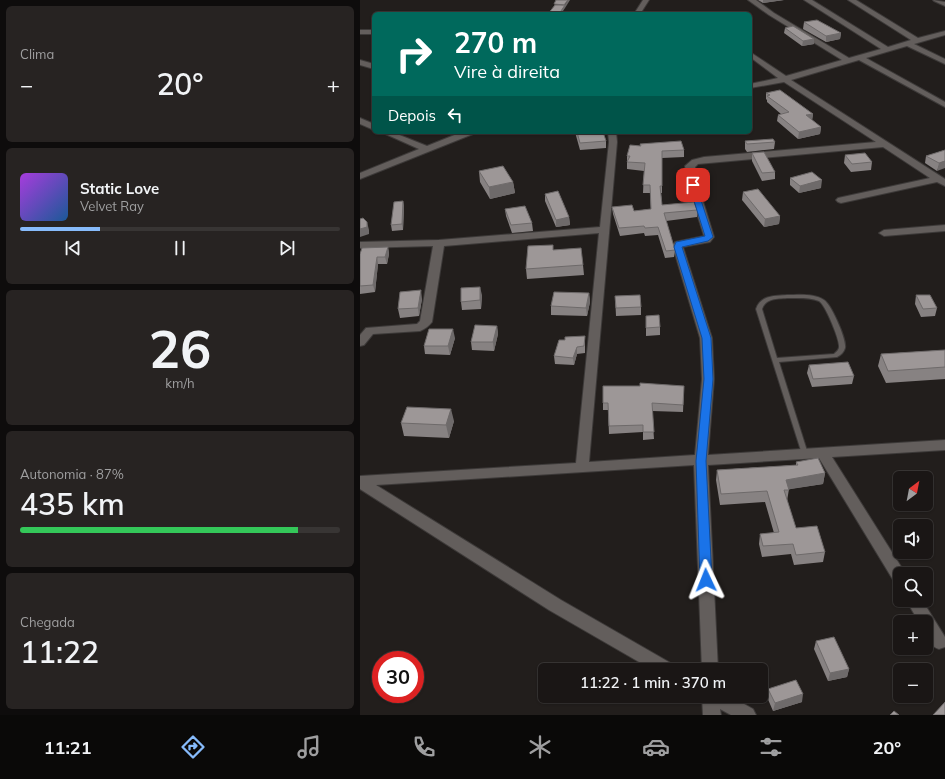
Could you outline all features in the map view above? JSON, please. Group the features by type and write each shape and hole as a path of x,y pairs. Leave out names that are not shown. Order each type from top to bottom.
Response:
{"street":[{"path":"638,12 646,0"},
{"path":"751,0 771,14 849,61"},
{"path":"807,0 887,50"},
{"path":"851,0 917,41"},
{"path":"936,0 945,4"},
{"path":"360,32 372,32"},
{"path":"752,86 785,79 945,33"},
{"path":"908,44 945,62"},
{"path":"752,55 785,79 941,181"},
{"path":"861,58 945,105"},
{"path":"360,62 372,66"},
{"path":"360,121 372,126"},
{"path":"390,134 426,149"},
{"path":"360,176 465,134"},
{"path":"582,468 613,142 612,134"},
{"path":"710,663 701,461 708,379 706,338 678,247 679,244 706,240 709,237 693,185 690,166 692,163 704,160 884,144"},
{"path":"841,200 941,181"},
{"path":"884,233 945,228"},
{"path":"360,245 439,243 605,230"},
{"path":"360,342 370,331 412,328 420,326 426,322 439,243"},
{"path":"360,481 945,445"},
{"path":"823,453 893,567"},
{"path":"360,481 555,606 656,663"},
{"path":"918,607 939,642"},
{"path":"712,715 713,703"},
{"path":"726,703 747,715"}],"lane":[{"path":"776,360 835,356 840,352 843,347 842,342 825,302 821,299 808,296 768,299 761,304 758,309 776,360 804,454"}],"building":[{"path":"556,0 568,0 564,5 554,4"},
{"path":"555,5 565,5 560,12 550,12"},
{"path":"817,20 841,33 826,36 804,22"},
{"path":"793,26 814,39 803,41 785,28"},
{"path":"780,90 813,114 806,115 821,127 799,132 778,115 789,112 767,96 770,95 766,93"},
{"path":"578,134 604,134 606,141 580,143"},
{"path":"773,139 775,142 747,144 745,141"},
{"path":"681,141 684,150 662,151 662,186 660,186 662,205 694,202 697,210 664,213 675,250 666,251 658,227 645,228 644,226 619,228 612,207 632,205 634,211 651,209 650,185 643,185 645,163 627,162 630,156 627,156 630,145 641,146 640,144"},
{"path":"945,150 945,161 939,163 926,156"},
{"path":"764,152 775,172 762,173 752,153"},
{"path":"865,153 872,162 852,164 845,155"},
{"path":"503,166 513,182 489,187 479,171"},
{"path":"812,172 822,180 800,186 790,178"},
{"path":"758,189 780,216 765,219 743,192"},
{"path":"558,191 569,217 556,220 545,194"},
{"path":"403,201 402,224 391,225 394,202"},
{"path":"525,206 532,223 511,225 505,209"},
{"path":"363,218 367,222 367,227 360,229 360,219"},
{"path":"553,245 553,250 581,248 583,265 526,269 528,246"},
{"path":"388,247 385,257 377,257 373,285 360,286 360,254 362,248"},
{"path":"480,287 480,300 461,302 461,288"},
{"path":"421,290 418,308 398,309 400,292"},
{"path":"554,292 589,293 586,308 551,306"},
{"path":"640,295 641,307 616,308 615,296"},
{"path":"916,295 930,295 937,308 923,309"},
{"path":"659,315 660,327 646,328 646,316"},
{"path":"475,325 497,326 493,342 471,342"},
{"path":"429,329 453,329 448,346 424,346"},
{"path":"585,336 584,346 577,347 573,358 554,356 559,340 565,340 565,337"},
{"path":"945,350 945,367 888,371 881,354"},
{"path":"848,362 854,376 813,379 809,365"},
{"path":"640,383 684,386 683,405 652,403 654,432 643,432 643,425 609,426 608,403 603,403 603,386 640,386"},
{"path":"407,407 451,409 446,425 401,423"},
{"path":"818,458 825,473 786,480 789,490 784,490 796,528 817,526 825,552 796,555 793,544 763,546 760,534 779,532 767,491 721,494 717,470 798,465 796,462"},
{"path":"834,637 849,669 830,673 816,641"},
{"path":"796,680 803,694 775,703 768,689"},
{"path":"945,702 945,715 933,715"},
{"path":"894,711 899,715 890,715"}],"route":[{"path":"693,185 709,237 706,240 679,244 678,247 706,338 708,379 701,461 706,580"}]}
